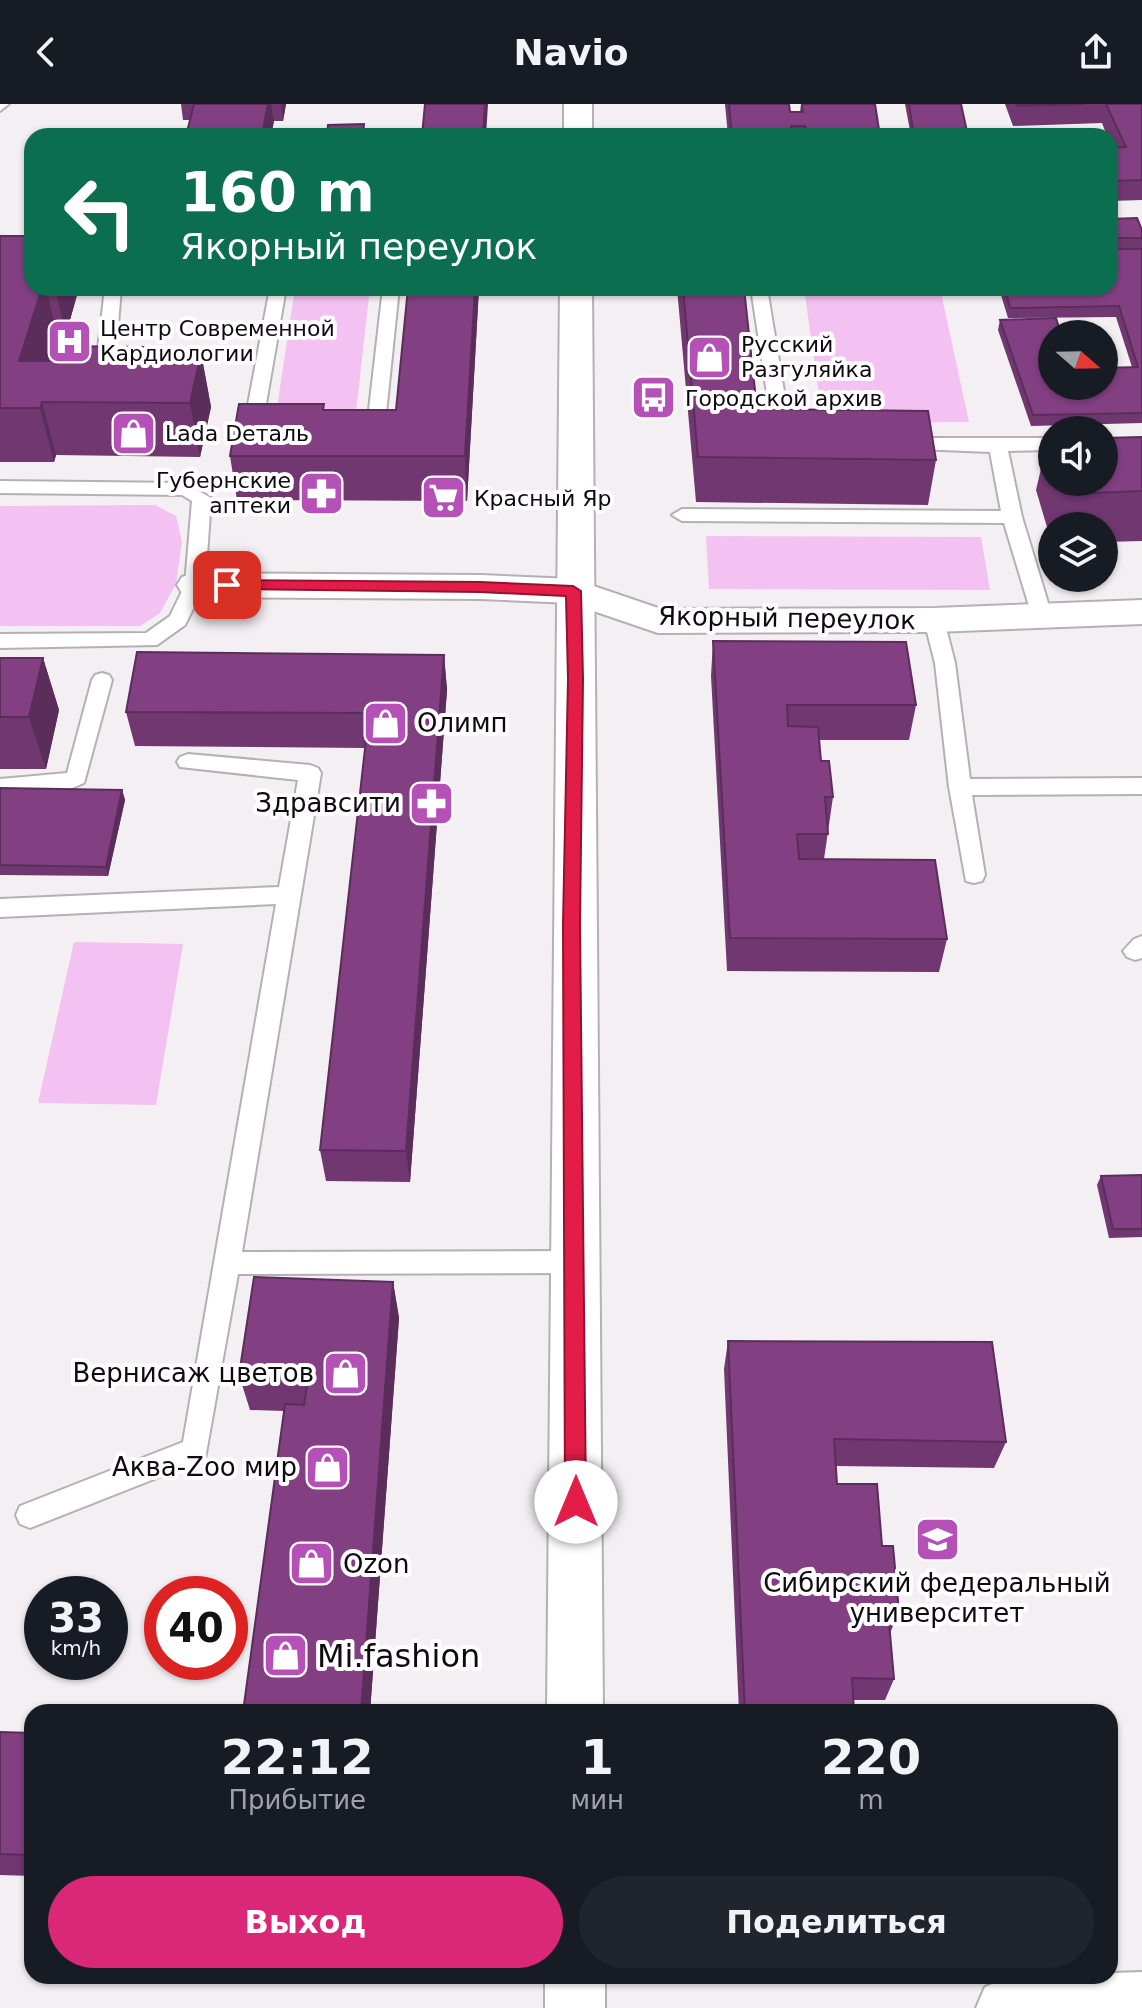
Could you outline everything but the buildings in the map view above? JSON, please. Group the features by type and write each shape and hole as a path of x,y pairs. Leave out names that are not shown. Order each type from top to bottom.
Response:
{"street":[{"path":"578,104 578,128"},
{"path":"575,1704 576,1262 572,924 576,296"},
{"name":"Якорный переулок","path":"195,585 480,587 573,591 658,621 934,620 1142,612"},
{"path":"575,1984 575,2008"},
{"path":"1006,2008 1142,2002"}],"lane":[{"path":"107,349 112,296"},
{"path":"277,296 252,431 283,431"},
{"path":"345,433 375,433 390,296"},
{"path":"760,296 784,444 799,444"},
{"path":"889,444 1038,445"},
{"path":"998,446 1012,517 1042,616"},
{"path":"0,487 185,489 202,498 195,585 178,620 150,640 0,641"},
{"path":"682,515 1012,517"},
{"path":"934,620 945,663 974,875"},
{"path":"0,787 65,783 76,778 102,680"},
{"path":"30,1515 195,1450 286,895 310,773 188,762"},
{"path":"960,787 1142,786"},
{"path":"0,908 286,895"},
{"path":"228,1263 576,1262"}],"shaded area":[{"path":"294,296 369,296 355,421 275,421"},
{"path":"805,296 942,296 969,422 823,423"},
{"path":"155,505 176,516 182,542 176,584 160,613 140,626 0,626 0,506"},
{"path":"706,536 981,537 990,590 709,589"},
{"path":"74,942 183,944 156,1105 38,1103"}],"place":[{"name":"Центр Современной Кардиологии","path":"69,341"},
{"name":"Русский Разгуляйка","path":"710,357"},
{"name":"Городской архив","path":"654,398"},
{"name":"Lada Dеталь","path":"134,433"},
{"name":"Губернские аптеки","path":"322,493"},
{"name":"Красный Яр","path":"443,498"},
{"name":"Олимп","path":"386,723"},
{"name":"Здравсити","path":"432,803"},
{"name":"Вернисаж цветов","path":"345,1373"},
{"name":"Аква-Zoo мир","path":"328,1467"},
{"name":"Сибирский федеральный университет","path":"937,1540"},
{"name":"Ozon","path":"312,1564"},
{"name":"Mi.fashion","path":"286,1656"}],"route":[{"path":"227,585 573,591 576,1502"}]}
